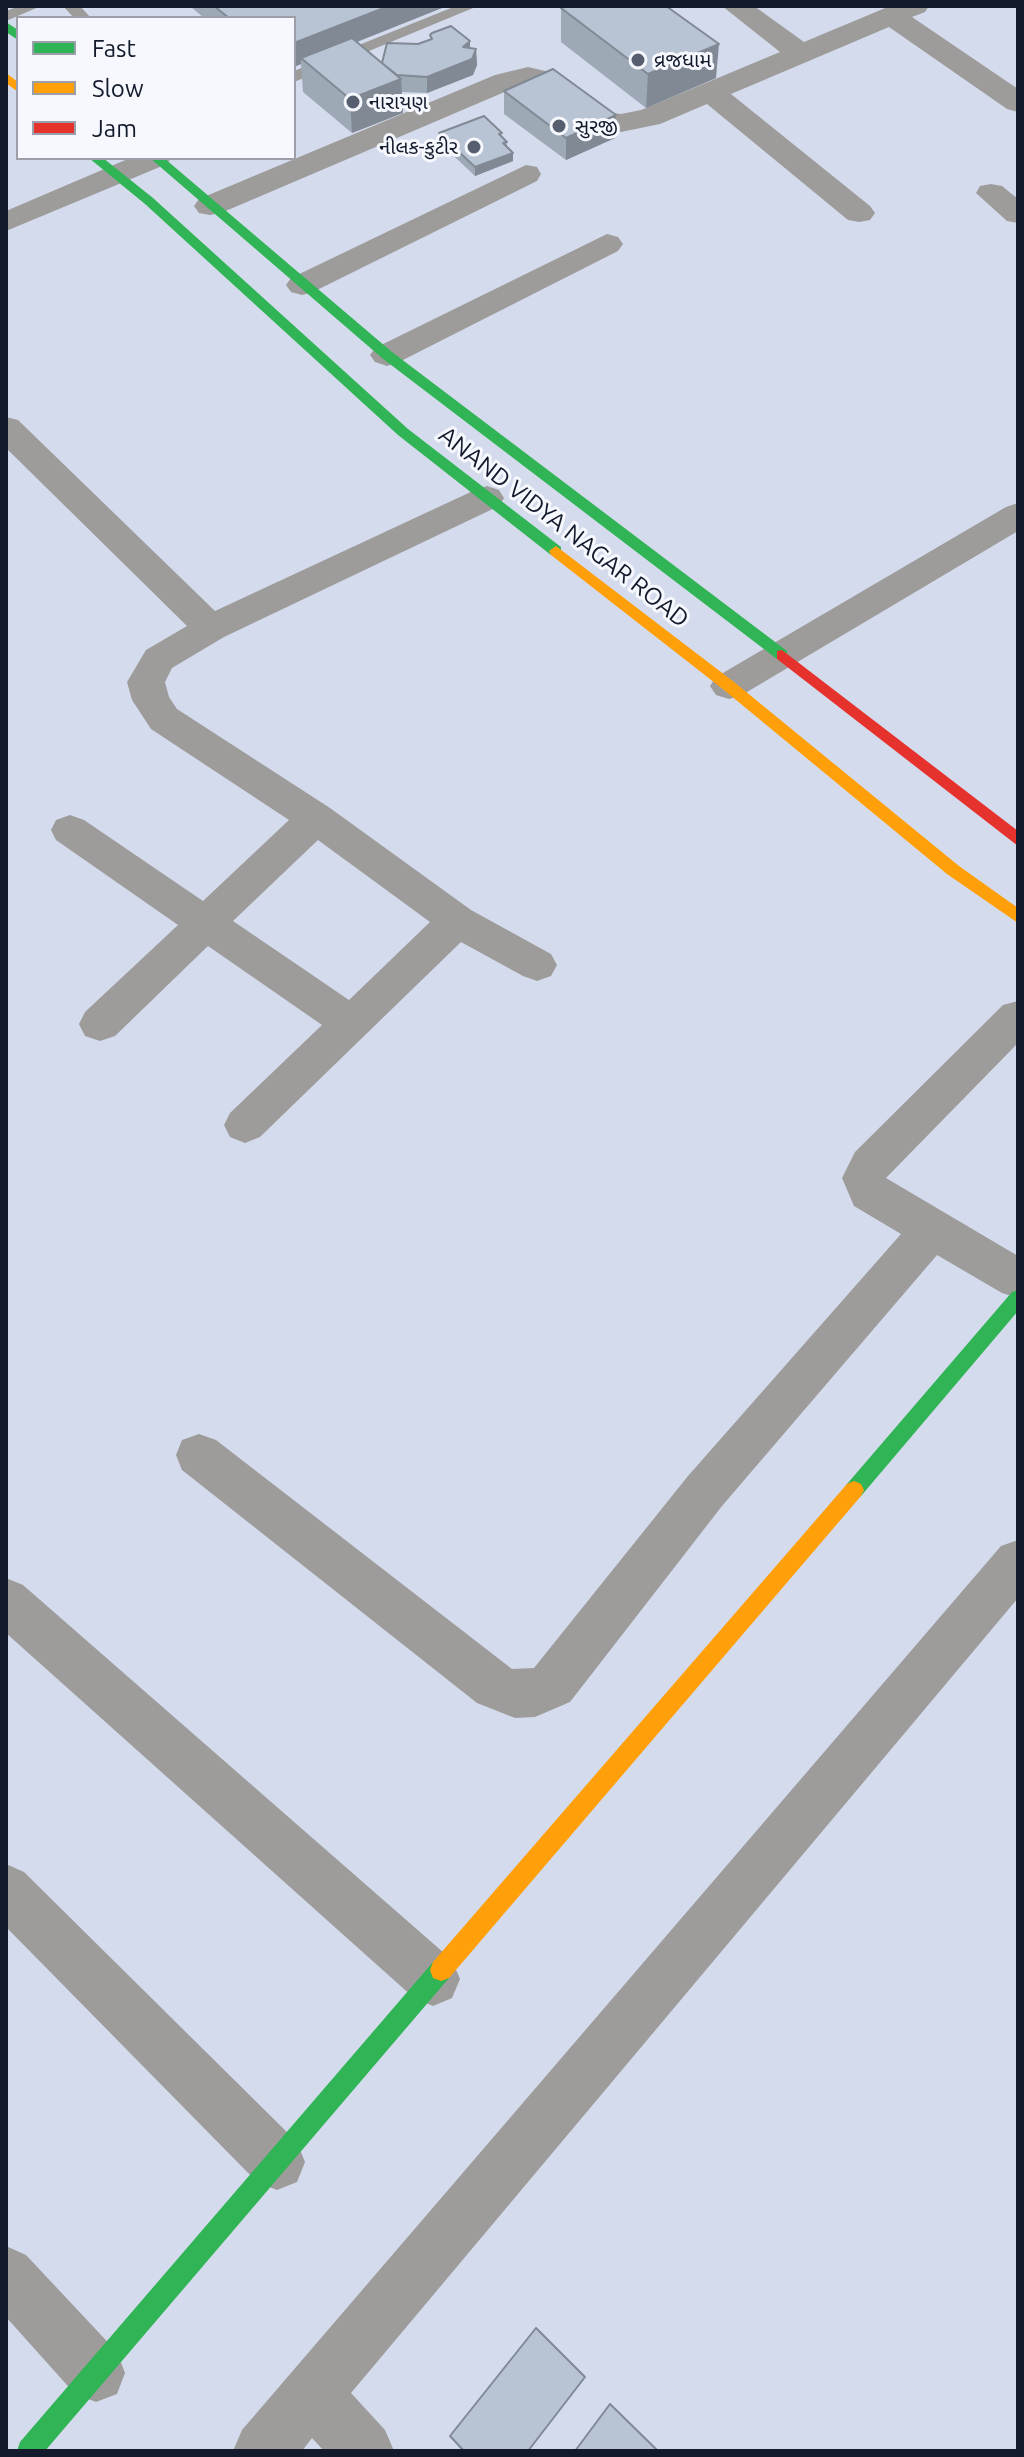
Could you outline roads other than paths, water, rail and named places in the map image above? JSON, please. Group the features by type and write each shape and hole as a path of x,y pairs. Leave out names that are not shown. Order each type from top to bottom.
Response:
{"main road":[{"name":"ANAND VIDYA NAGAR ROAD","path":"158,160 387,355 781,654 1018,840"},
{"name":"ANAND VIDYA NAGAR ROAD","path":"105,167 149,201 403,432 729,686 953,870 1018,917"},
{"path":"29,2451 1018,1298"}],"street":[{"path":"736,6 801,54"},
{"path":"210,206 516,78 528,76 548,80 605,120 621,123 649,118 903,11 1018,103"},
{"path":"710,92 859,213"},
{"path":"6,222 105,167 145,160"},
{"path":"302,285 526,174"},
{"path":"991,193 1018,214"},
{"path":"387,355 607,244"},
{"path":"6,428 211,628"},
{"path":"487,498 211,628 159,659 146,682 151,700 164,719 316,818 457,921 537,965"},
{"path":"729,686 1018,515"},
{"path":"100,1024 316,818"},
{"path":"70,830 351,1023"},
{"path":"245,1125 457,921"},
{"path":"1018,1017 870,1165 864,1178 869,1193 1018,1279"},
{"path":"199,1455 495,1686 515,1694 535,1693 552,1685 570,1665 705,1491 931,1231"},
{"path":"263,2451 1018,1562"},
{"path":"6,1601 433,1979"},
{"path":"6,1890 277,2162"},
{"path":"6,2275 96,2373"},
{"path":"312,2394 364,2451"}],"lane":[{"path":"6,16 33,6"},
{"path":"296,76 470,6"}],"place":[{"name":"વ્રજધામ","path":"638,60"},
{"name":"નારાયણ","path":"353,102"},
{"name":"સુરજી","path":"559,126"},
{"name":"નીલક-કુટીર","path":"474,147"}]}
